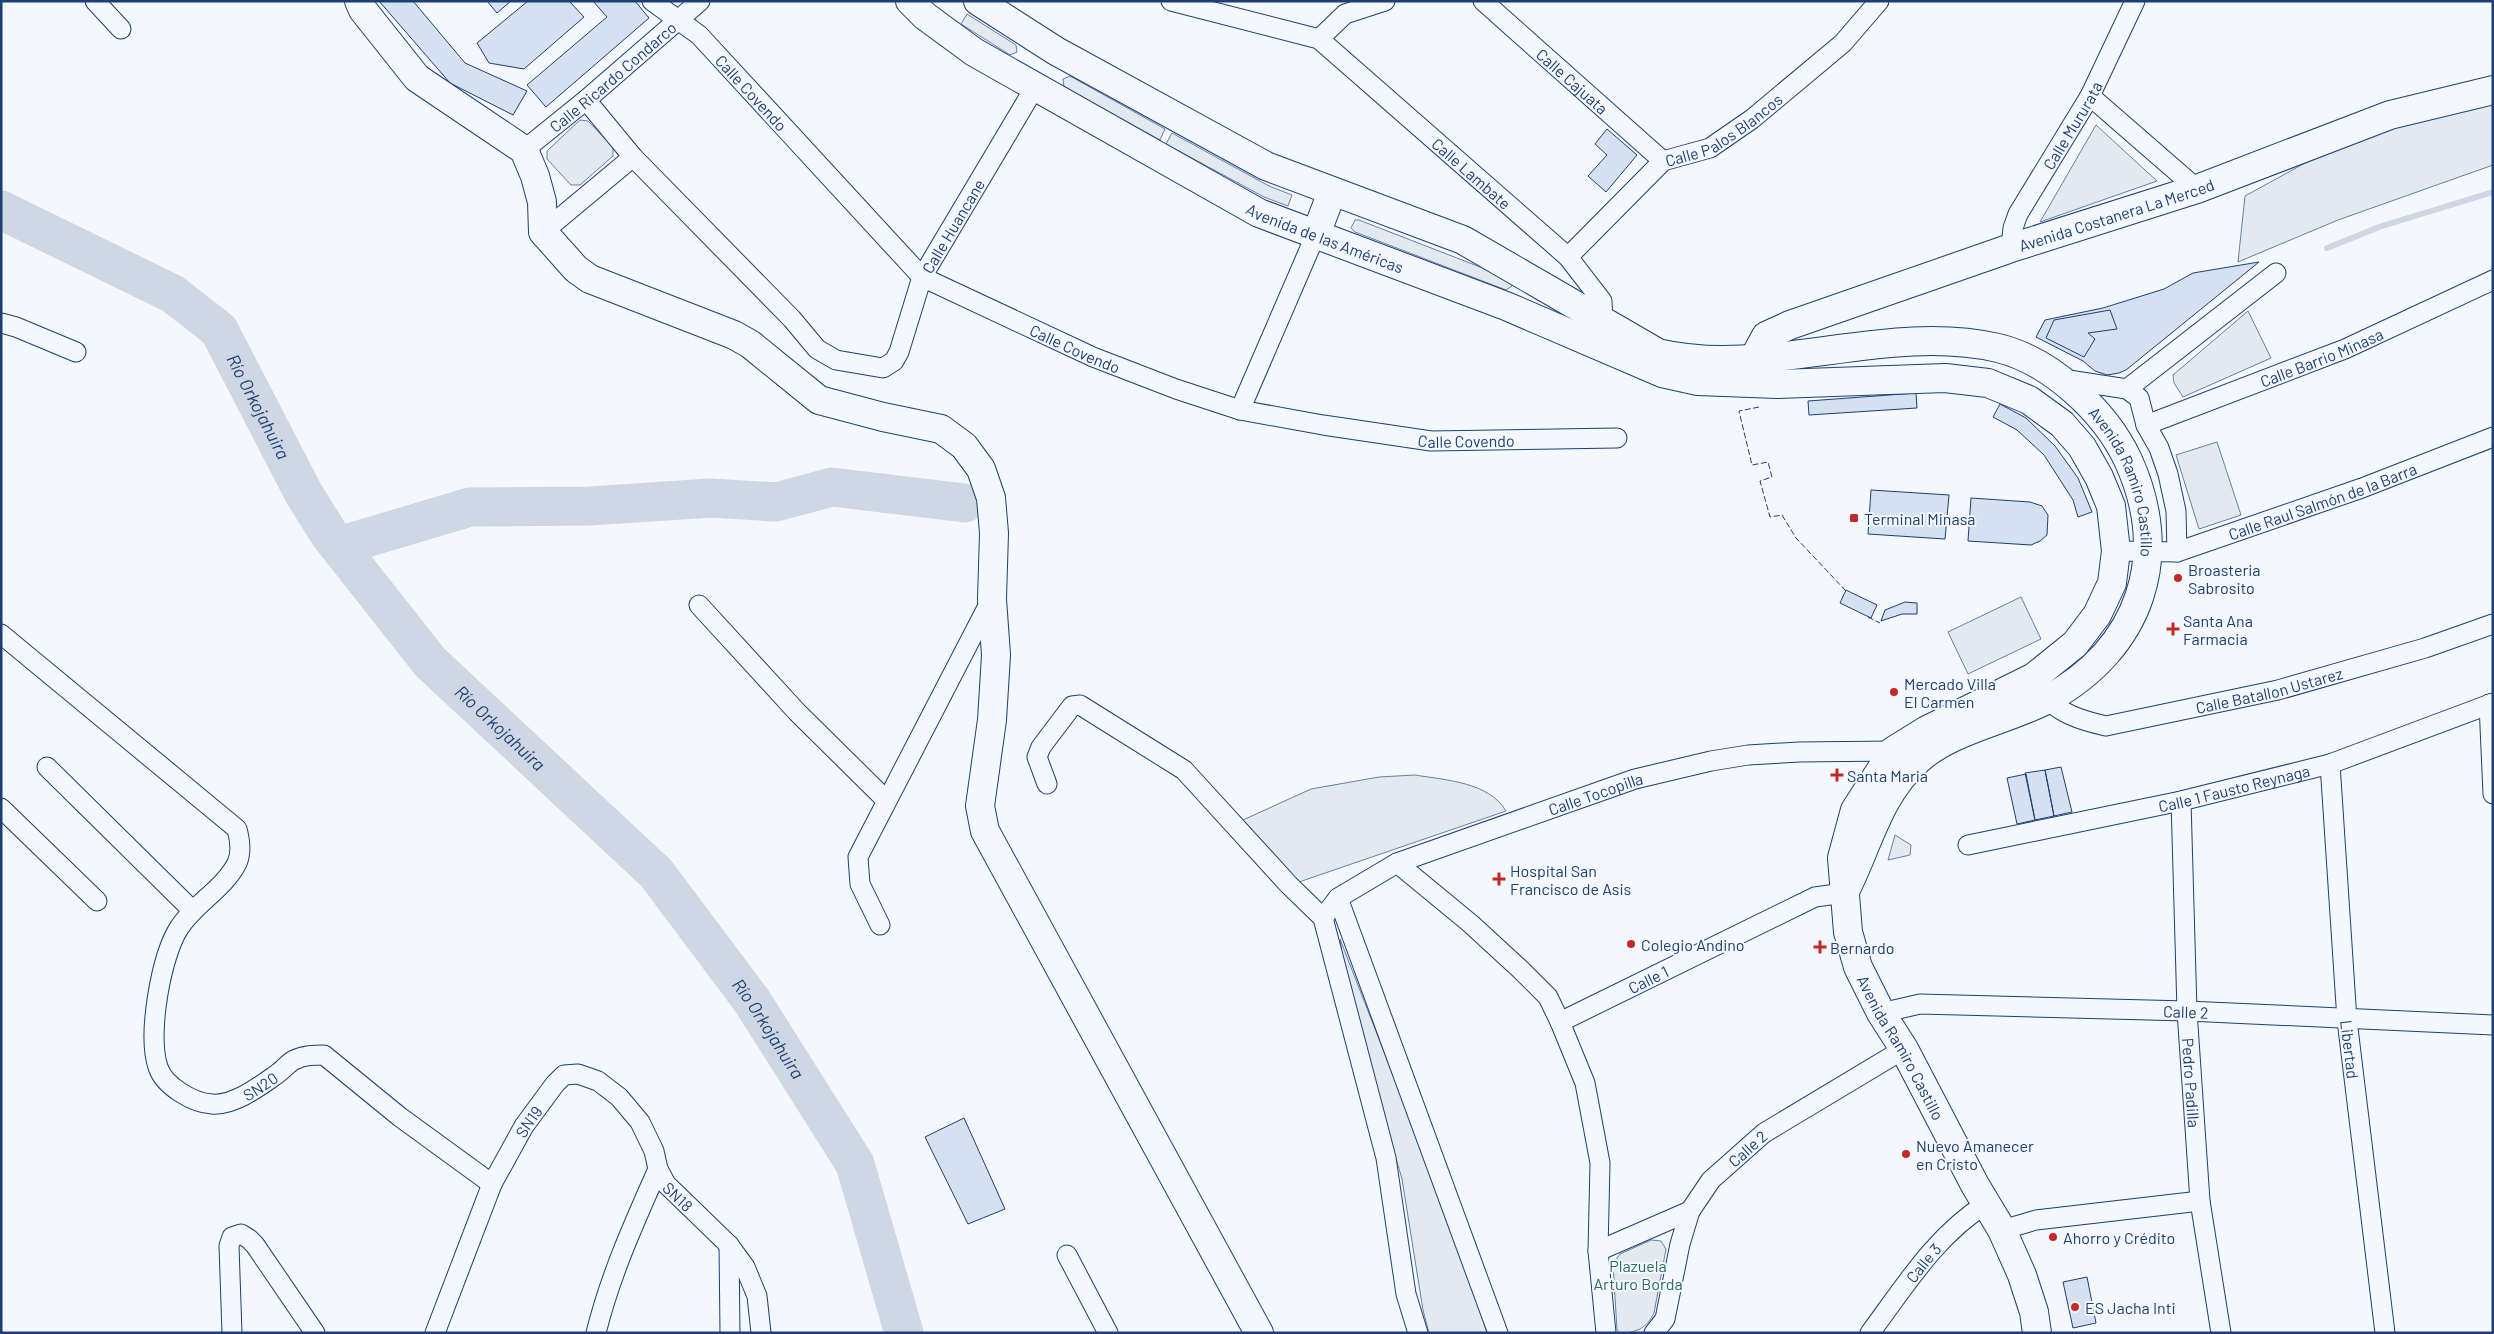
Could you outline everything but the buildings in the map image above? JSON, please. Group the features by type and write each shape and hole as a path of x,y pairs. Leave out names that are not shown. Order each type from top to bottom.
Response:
{"main road":[{"path":"358,1 362,10 417,78 524,150 535,176 542,202 543,232 576,268 590,279 734,334 750,344 819,400 845,408 941,429 964,446 981,469 991,498 994,533 992,599 996,655 992,720 980,806 985,831 1259,1333"},
{"name":"Avenida de las Américas","path":"910,1 925,16 974,52 1259,213 1506,306 1658,353 1672,356 1754,358"},
{"name":"Avenida de las Américas","path":"978,1 1056,51 1266,166 1463,240 1598,333 1662,374 1689,379 1777,384"},
{"path":"1035,87 1056,51"},
{"name":"Avenida Costanera La Merced","path":"1754,358 1766,336 1790,325 2011,248 2197,189 2390,115 2493,90"},
{"path":"1316,234 1332,192"},
{"name":"Avenida Ramiro Castillo","path":"1754,358 1921,340 1960,341 2001,349 2035,364 2060,378 2088,403 2123,450 2138,484 2150,552 2141,595 2124,630 2083,677 2040,688 1927,730 1892,752 1855,810 1846,836 1842,858 1848,932 1858,967 1880,1013 1904,1048 1986,1204 2002,1230 2022,1275 2034,1312 2037,1333"},
{"path":"1777,384 1789,368 1813,352"},
{"name":"Avenida Ramiro Castillo","path":"1777,384 1945,378 1988,383 2029,400 2062,424 2082,447 2099,477 2111,506 2116,551 2112,583 2097,615 2040,688 1920,758 1896,782 1878,812 1860,862 1844,893"},
{"path":"2075,644 2096,664"}],"street":[{"path":"95,1 121,30"},
{"name":"Calle Covendo","path":"652,1 698,35 922,276 1093,357 1176,389 1240,410 1323,425 1431,441 1617,438"},
{"name":"Calle Ricardo Condarco","path":"524,150 586,100 700,1"},
{"path":"1171,1 1319,39 1345,14 1385,1"},
{"name":"Calle Cajuata","path":"1483,1 1663,161"},
{"name":"Calle Palos Blancos","path":"1568,257 1663,161 1710,148 1752,119 1843,43 1879,1"},
{"name":"Calle Mururata","path":"2011,248 2013,228 2018,214 2090,96 2135,1"},
{"name":"Calle Lambate","path":"1319,39 1568,257 1602,301 1598,333"},
{"name":"Calle Huancane","path":"633,157 792,319 817,349 836,360 884,368 894,361 899,352 922,276 1035,87"},
{"path":"2090,96 2197,189"},
{"path":"543,232 633,157 586,100"},
{"path":"1240,410 1316,234"},
{"path":"2127,389 2276,272"},
{"name":"Calle Barrio Minasa","path":"2146,425 2346,349 2493,280"},
{"path":"1,324 16,327 76,352"},
{"path":"2060,378 2127,389 2139,398 2146,425 2159,448 2168,474 2176,511 2177,552"},
{"name":"Calle Raul Salmón de la Barra","path":"2116,551 2177,552 2362,488 2493,437"},
{"path":"880,925 860,884 858,857 992,599"},
{"path":"699,605 797,712 886,800"},
{"name":"Calle Batallon Ustarez","path":"2040,688 2080,720 2106,726 2278,690 2425,648 2493,624"},
{"name":"SN20","path":"1,634 237,830 240,842 238,860 230,875 192,910 178,929 165,959 158,999 154,1049 158,1069 172,1086 191,1098 213,1104 238,1098 294,1060 310,1055 324,1055 400,1117 492,1184"},
{"path":"2491,704 2493,794"},
{"name":"Calle 1 Fausto Reynaga","path":"1968,845 2181,801 2330,764 2491,704"},
{"path":"1047,784 1037,758 1041,748 1072,706 1080,705 1184,770 1289,885 1323,918 1386,1158 1406,1294 1418,1333"},
{"name":"Calle Tocopilla","path":"1323,918 1338,898 1397,863 1635,780 1711,761 1799,752 1892,752"},
{"name":"Libertad","path":"2330,764 2347,1020 2385,1333"},
{"path":"47,767 192,910"},
{"name":"Pedro Padilla","path":"2181,801 2187,1011 2200,1202 2221,1333"},
{"path":"1,808 97,901"},
{"path":"1397,863 1471,924 1521,970 1548,997 1560,1022 1585,1083 1600,1163 1598,1251 1606,1333"},
{"name":"Calle 1","path":"1560,1022 1815,897 1844,893"},
{"path":"1338,898 1498,1333"},
{"name":"Calle 2","path":"1880,1013 1920,1004 2187,1011 2347,1020 2493,1025"},
{"name":"Calle 2","path":"1654,1333 1665,1319 1680,1244 1690,1211 1711,1180 1764,1133 1904,1048"},
{"name":"SN19","path":"435,1333 492,1184 524,1126 555,1084 564,1076 578,1074"},
{"name":"SN18","path":"578,1074 598,1081 619,1097 640,1122 654,1151 658,1170 666,1184 729,1246 745,1267 757,1296 762,1333"},
{"path":"596,1333 602,1309 630,1232 658,1170"},
{"path":"2002,1230 2036,1220 2200,1202"},
{"name":"Calle 3","path":"1870,1333 1935,1246 1964,1218 1986,1204"},
{"path":"1598,1251 1690,1211"},
{"path":"232,1333 229,1246 232,1237 241,1234 255,1245 315,1333"},
{"path":"729,1246 730,1333"},
{"path":"1067,1254 1108,1333"}],"green space":[{"path":"967,14 1016,45 1017,52 1010,55 961,24"},
{"path":"1070,76 1165,129 1160,140 1064,87 1063,79"},
{"path":"2493,101 2493,165 2338,220 2238,262 2245,196 2347,140"},
{"path":"580,120 588,121 613,147 613,156 580,185 571,185 547,159 547,151"},
{"path":"2096,125 2157,181 2040,222"},
{"path":"1172,133 1269,186 1292,195 1288,206 1264,197 1166,144"},
{"path":"1355,220 1511,279 1512,286 1506,290 1355,232 1351,228"},
{"path":"2248,311 2271,358 2183,397 2174,383 2173,375"},
{"path":"2217,442 2241,515 2199,529 2176,455"},
{"path":"2021,597 2041,639 1968,674 1948,632"},
{"path":"1415,775 1452,781 1478,788 1498,801 1506,811 1299,882 1243,820 1311,789 1379,777"},
{"path":"1895,835 1911,845 1910,855 1888,860"},
{"path":"1340,939 1458,1242 1487,1333 1429,1333 1423,1310 1402,1179 1347,990"},
{"name":"Plazuela Arturo Borda","path":"1651,1240 1661,1241 1666,1249 1654,1313 1640,1329 1620,1333 1617,1330 1613,1264 1620,1254"}],"waterway":[{"path":"2327,248 2379,227 2493,192"},
{"name":"Río Orkojahuira","path":"1,210 173,294 219,330 304,494 329,534 430,662 656,873 752,1001 855,1164 904,1333"},
{"path":"339,546 470,507 590,506 711,498 776,502 832,487 965,503"}],"fence":[{"path":"1759,407 1739,411 1752,465 1768,462 1772,477 1760,481 1770,517 1782,515 1796,538 1846,591"},
{"path":"1868,617 1880,623"}],"place":[{"name":"Terminal Minasa","path":"1854,518"},
{"name":"Broasteria Sabrosito","path":"2178,578"},
{"name":"Santa Ana Farmacia","path":"2173,629"},
{"name":"Mercado Villa El Carmen","path":"1894,692"},
{"name":"Santa Maria","path":"1837,775"},
{"name":"Hospital San Francisco de Asis","path":"1499,879"},
{"name":"Colegio Andino","path":"1631,944"},
{"name":"Bernardo","path":"1820,947"},
{"name":"Nuevo Amanecer en Cristo","path":"1906,1154"},
{"name":"Ahorro y Crédito","path":"2053,1237"},
{"name":"ES Jacha Inti","path":"2075,1307"}]}
